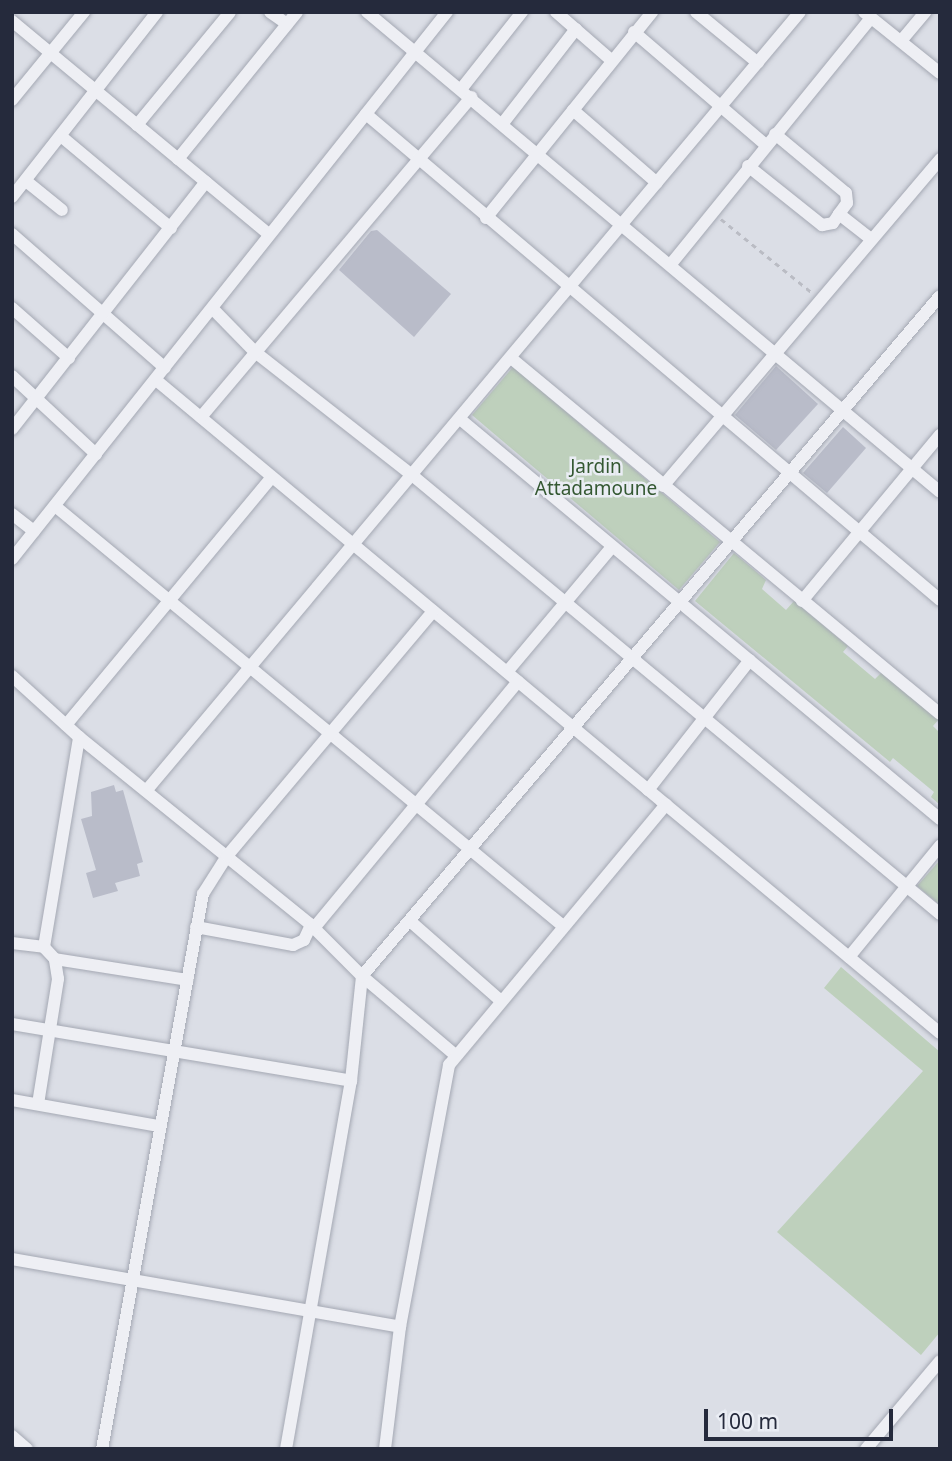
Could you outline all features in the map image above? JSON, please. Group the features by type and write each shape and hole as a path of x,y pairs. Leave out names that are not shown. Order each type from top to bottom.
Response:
{"street":[{"path":"12,100 84,12"},
{"path":"12,197 62,137 157,12"},
{"path":"137,125 230,12"},
{"path":"270,12 287,24"},
{"path":"178,159 297,12"},
{"path":"367,12 418,51 940,492"},
{"path":"12,559 447,12"},
{"path":"201,418 418,156 467,93 522,12"},
{"path":"556,12 611,60"},
{"path":"486,218 652,12"},
{"path":"696,12 758,63"},
{"path":"146,790 352,543 570,289 800,12"},
{"path":"901,41 925,12"},
{"path":"671,264 867,15 939,73"},
{"path":"12,21 269,234"},
{"path":"503,123 576,29"},
{"path":"634,32 766,145"},
{"path":"573,110 657,183"},
{"path":"366,114 789,477 940,600"},
{"path":"748,166 822,225 833,223 847,203 846,193 775,134"},
{"path":"62,137 171,228"},
{"path":"663,485 777,354 870,238 940,159"},
{"path":"26,181 62,211"},
{"path":"12,429 206,182"},
{"path":"839,214 870,238"},
{"path":"12,234 165,368"},
{"path":"286,1449 351,1081 362,976 634,660 940,296"},
{"path":"12,308 69,358"},
{"path":"213,309 255,352 412,475 940,914"},
{"path":"511,358 940,714"},
{"path":"12,376 38,397 96,454"},
{"path":"156,380 940,1032"},
{"path":"460,419 940,818"},
{"path":"802,601 940,435"},
{"path":"66,724 272,477"},
{"path":"55,506 563,926"},
{"path":"12,514 34,531"},
{"path":"507,672 612,547"},
{"path":"102,1449 158,1126 203,894 227,856 433,611"},
{"path":"648,790 750,660"},
{"path":"12,677 79,737 313,927 362,976 455,1055"},
{"path":"196,927 293,945 304,940 518,681"},
{"path":"44,947 79,737"},
{"path":"385,1449 400,1327 441,1089 455,1055 666,805"},
{"path":"849,957 940,846"},
{"path":"410,921 500,1000"},
{"path":"12,943 44,947 55,959 58,979 38,1104"},
{"path":"55,959 187,980"},
{"path":"12,1024 173,1048 351,1081"},
{"path":"12,1100 158,1126"},
{"path":"12,1259 309,1314 400,1327"},
{"path":"866,1449 940,1361"},
{"path":"12,1436 27,1449"}],"path":[{"path":"713,213 821,301"}],"green space":[{"name":"Jardin Attadamoune","path":"513,367 720,542 679,590 472,415"},
{"path":"734,553 766,580 762,589 786,610 794,601 848,646 843,652 875,679 882,672 939,719 933,726 940,733 940,805 931,797 934,792 893,758 890,762 695,601"},
{"path":"940,860 940,905 917,886"},
{"path":"841,967 940,1052 940,1332 921,1355 777,1232 923,1071 824,988"}],"building":[{"path":"377,230 451,294 414,337 339,270 371,231"},
{"path":"776,366 818,404 776,450 735,415"},
{"path":"843,427 866,448 827,493 803,473"},
{"path":"114,785 116,792 123,790 143,862 137,864 140,876 115,883 118,891 93,898 86,873 96,870 81,819 92,816 91,792"}]}
